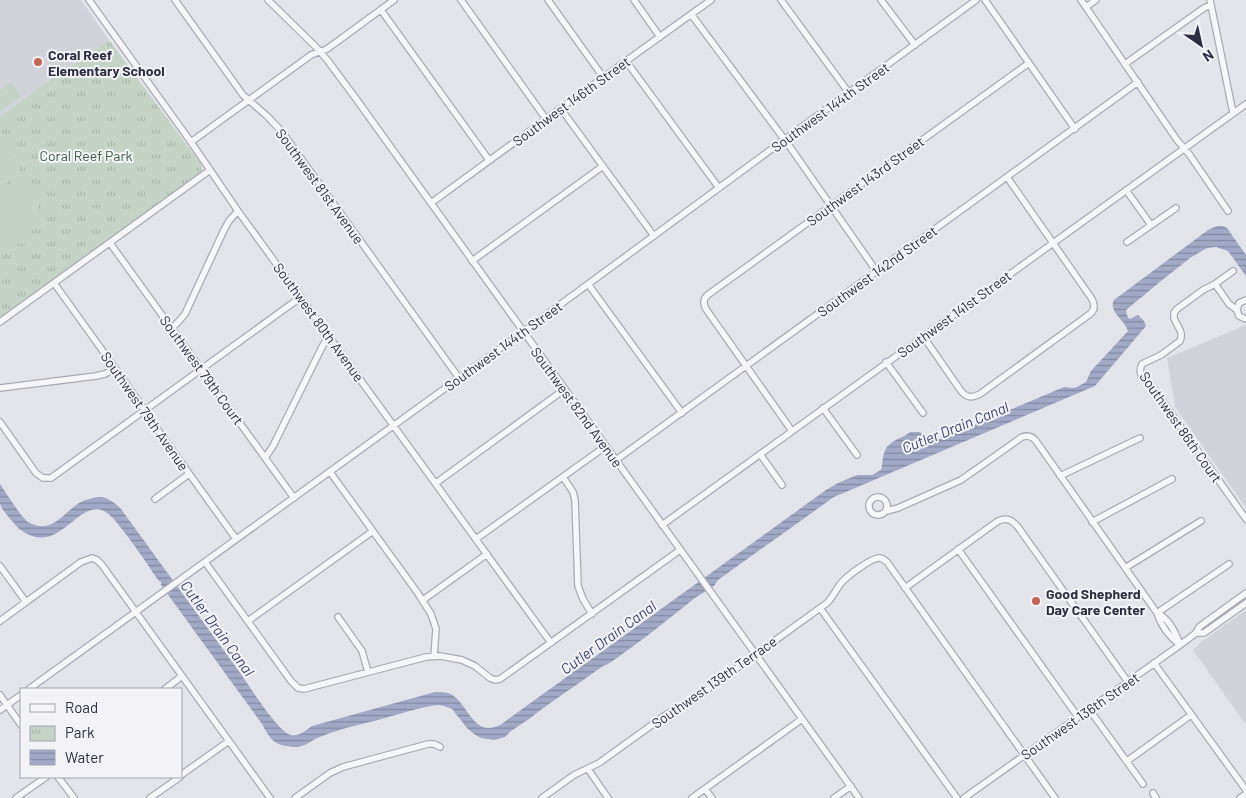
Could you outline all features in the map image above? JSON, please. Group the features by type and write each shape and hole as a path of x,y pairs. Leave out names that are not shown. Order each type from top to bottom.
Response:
{"street":[{"name":"Southwest 80th Avenue","path":"88,0 551,643"},
{"name":"Southwest 81st Avenue","path":"175,0 244,95 273,121 282,132 459,378"},
{"path":"190,142 311,55 327,48 394,0"},
{"path":"461,0 546,119"},
{"path":"548,0 603,77"},
{"path":"634,0 660,36"},
{"name":"Southwest 146th Street","path":"431,203 711,0"},
{"path":"781,0 849,93"},
{"path":"881,0 915,45"},
{"name":"Southwest 144th Street","path":"30,688 523,332 976,0"},
{"path":"986,0 1075,128"},
{"path":"1080,0 1228,211"},
{"path":"1086,7 1096,0"},
{"name":"Southwest 82nd Avenue","path":"270,1 320,52 348,89 859,798"},
{"path":"1125,64 1210,2"},
{"path":"1210,2 1233,113"},
{"path":"381,10 489,160"},
{"path":"691,14 784,140 877,272"},
{"path":"626,61 719,188"},
{"name":"Southwest 143rd Street","path":"746,366 708,312 704,302 705,298 1029,63"},
{"name":"Southwest 142nd Street","path":"616,460 1138,82"},
{"name":"Southwest 141st Street","path":"662,525 1246,104"},
{"path":"560,109 654,236"},
{"path":"472,261 603,166"},
{"path":"0,322 210,170"},
{"path":"923,336 965,395 970,397 980,394 1090,314 1094,308 1092,299 1007,177"},
{"path":"1126,190 1151,225"},
{"path":"1127,242 1176,208"},
{"path":"172,328 182,318 224,230 238,210"},
{"name":"Southwest 79th Court","path":"110,243 294,498"},
{"name":"Southwest 86th Court","path":"1233,271 1203,290 1176,311 1174,318 1181,330 1182,335 1180,339 1161,355 1142,364 1140,373 1154,389 1246,519"},
{"name":"Southwest 79th Avenue","path":"54,283 236,539"},
{"path":"588,284 682,413"},
{"path":"1214,284 1231,306 1237,310"},
{"path":"0,422 36,473 46,479 54,477 301,297"},
{"path":"1227,300 1239,303 1246,300"},
{"path":"1239,303 1237,310 1239,316 1246,319"},
{"path":"265,458 273,446 322,347 330,338"},
{"path":"886,362 923,413"},
{"path":"746,366 792,431"},
{"path":"0,388 96,376 105,374 115,368"},
{"path":"436,483 565,389"},
{"path":"823,408 857,454"},
{"path":"886,510 898,508 961,480 1020,438 1031,436 1158,613 1164,616 1176,634 1180,645"},
{"path":"1060,476 1140,438"},
{"path":"476,539 606,446"},
{"path":"760,454 782,485"},
{"path":"330,472 423,600 431,614 436,636 434,656"},
{"path":"155,499 190,474"},
{"path":"562,477 573,492 575,500 578,586 592,614"},
{"path":"1092,522 1172,479"},
{"path":"1055,798 905,588 998,521 1009,519 1018,527 1128,682"},
{"path":"1125,568 1202,521"},
{"path":"248,621 373,531"},
{"path":"958,549 1078,717"},
{"path":"205,562 295,686 300,689 307,689 434,656 446,656 462,660 475,666 494,680 505,676 680,550"},
{"path":"423,600 487,554"},
{"path":"0,621 81,562 90,558 97,560 270,798"},
{"name":"Southwest 139th Terrace","path":"542,798 568,779 599,763 667,714 690,702 820,608 830,599 848,576 870,561 882,558 905,588"},
{"path":"1158,613 1229,564"},
{"path":"0,566 26,602"},
{"name":"Southwest 136th Street","path":"964,798 1180,645 1196,633 1199,627 1246,593"},
{"name":"Southwest 136th Street","path":"1196,633 1204,633 1246,603"},
{"path":"820,608 957,798"},
{"path":"338,617 360,648 366,660 368,672"},
{"path":"1154,663 1246,790"},
{"path":"166,688 182,676"},
{"path":"0,695 20,724"},
{"path":"0,710 20,695"},
{"path":"1089,709 1143,784"},
{"path":"1126,761 1190,715"},
{"path":"692,798 802,719"},
{"path":"182,775 229,741"},
{"path":"295,798 330,773 343,767 428,744 440,747"},
{"path":"588,769 608,798"},
{"path":"16,798 45,778"},
{"path":"59,778 74,798"},
{"path":"150,798 177,778"},
{"path":"834,798 851,786"},
{"path":"705,789 712,798"},
{"path":"1240,798 1246,794"}],"shaded area":[{"name":"Coral Reef Elementary School","path":"0,0 81,0 109,40 0,116"},
{"path":"1246,325 1246,508 1175,407 1167,358"},
{"path":"1246,610 1246,725 1193,650 1201,642"}],"green space":[{"name":"Coral Reef Park","path":"109,40 201,164 202,174 0,319 0,116"},
{"path":"11,82 21,96 0,112 0,90"},
{"path":"5,148 20,171 7,183 1,185 0,151"},
{"path":"5,187 40,196 27,245 0,239 0,208"}],"water":[{"path":"1217,226 1227,228 1246,255 1246,276 1228,251 1216,247 1207,248 1190,258 1126,310 1129,319 1138,315 1146,326 1095,386 834,497 718,580 714,586 695,598 610,663 603,666 505,737 494,740 481,738 474,734 452,709 438,705 337,731 302,746 281,745 269,735 161,585 161,582 109,515 104,511 95,509 79,517 62,530 43,538 32,536 19,529 3,511 0,503 0,484 17,510 28,522 45,526 56,522 74,506 87,500 101,497 115,503 264,708 279,726 291,735 300,734 312,726 435,692 451,694 478,724 491,728 500,725 826,490 857,475 872,475 881,470 884,453 889,444 910,432 919,432 941,439 1064,387 1073,388 1086,382 1091,371 1128,331 1113,308 1114,300 1208,230"}],"place":[{"name":"Coral Reef Elementary School","path":"38,62"},
{"name":"Good Shepherd Day Care Center","path":"1036,601"}],"water label":[{"name":"Cutler Drain Canal","path":"955,427"},
{"name":"Cutler Drain Canal","path":"218,628"},
{"name":"Cutler Drain Canal","path":"608,637"}]}
